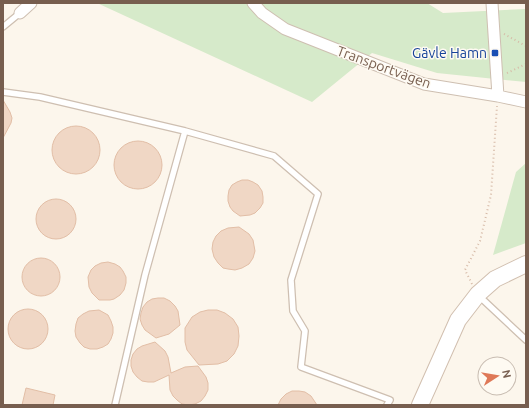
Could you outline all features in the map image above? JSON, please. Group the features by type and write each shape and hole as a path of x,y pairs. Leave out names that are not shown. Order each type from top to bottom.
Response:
{"main road":[{"path":"420,405 458,320 478,294 495,279 526,264"}],"street":[{"path":"20,13 31,3"},
{"name":"Transportvägen","path":"253,3 262,13 285,29 424,84 526,102"},
{"path":"492,3 498,96"}],"lane":[{"path":"3,27 20,13"},
{"path":"3,92 40,97 185,132 274,156 318,194 291,280 293,311 304,331 301,367 390,400 387,405"},
{"path":"115,405 145,275 185,132"},
{"path":"478,294 526,340"}],"path":[{"path":"493,27 526,46"},
{"path":"496,77 526,64"},
{"path":"478,294 465,270 480,241 491,195 498,96"}],"green space":[{"path":"97,3 427,3 443,13 526,9 526,82 437,73 372,53 312,102"},
{"path":"526,163 526,243 493,255 516,172"}],"building":[{"path":"3,100 12,118 3,138"},
{"path":"71,126 81,126 93,133 100,145 100,155 93,167 81,174 71,174 63,170 56,163 52,155 52,145 56,137 63,130"},
{"path":"138,141 147,143 155,148 160,156 162,165 160,174 155,182 147,187 138,189 129,187 121,182 116,174 114,165 116,156 121,148 129,143"},
{"path":"242,180 248,180 258,185 262,191 263,203 255,213 240,216 230,207 228,196 232,185"},
{"path":"52,199 60,199 67,202 73,208 76,219 73,230 67,236 60,239 52,239 45,236 39,230 36,223 36,215 39,208 45,202"},
{"path":"239,227 249,234 253,240 255,251 253,258 249,264 242,268 235,270 223,268 214,257 212,249 213,242 221,231 228,228"},
{"path":"37,258 45,258 52,261 57,266 60,277 57,288 52,293 45,296 37,296 30,293 25,288 22,281 22,273 25,266 30,261"},
{"path":"108,262 120,267 126,277 126,283 124,290 114,299 99,300 92,293 89,287 88,277 91,270 95,266"},
{"path":"158,298 164,298 175,306 178,311 180,325 169,334 156,338 145,330 140,319 143,307 147,302"},
{"path":"24,309 32,309 39,312 45,318 48,329 45,340 39,346 32,349 24,349 17,346 11,340 8,333 8,325 11,318 17,312"},
{"path":"99,310 108,315 113,327 113,333 108,344 97,349 90,349 84,347 76,337 76,324 78,318 83,314 89,311"},
{"path":"217,310 225,313 233,319 238,327 238,346 234,354 227,361 218,364 199,365 187,350 185,342 185,328 192,317 200,312"},
{"path":"155,342 165,351 168,357 171,373 185,367 198,366 206,377 208,383 208,390 201,401 189,405 182,404 177,400 170,390 169,375 154,382 148,382 142,381 133,372 131,360 133,354 142,346"},
{"path":"26,388 55,395 53,405 22,405"},
{"path":"292,391 305,392 311,396 317,405 278,405 286,394"}],"place":[{"name":"Gävle Hamn","path":"495,53"}]}
